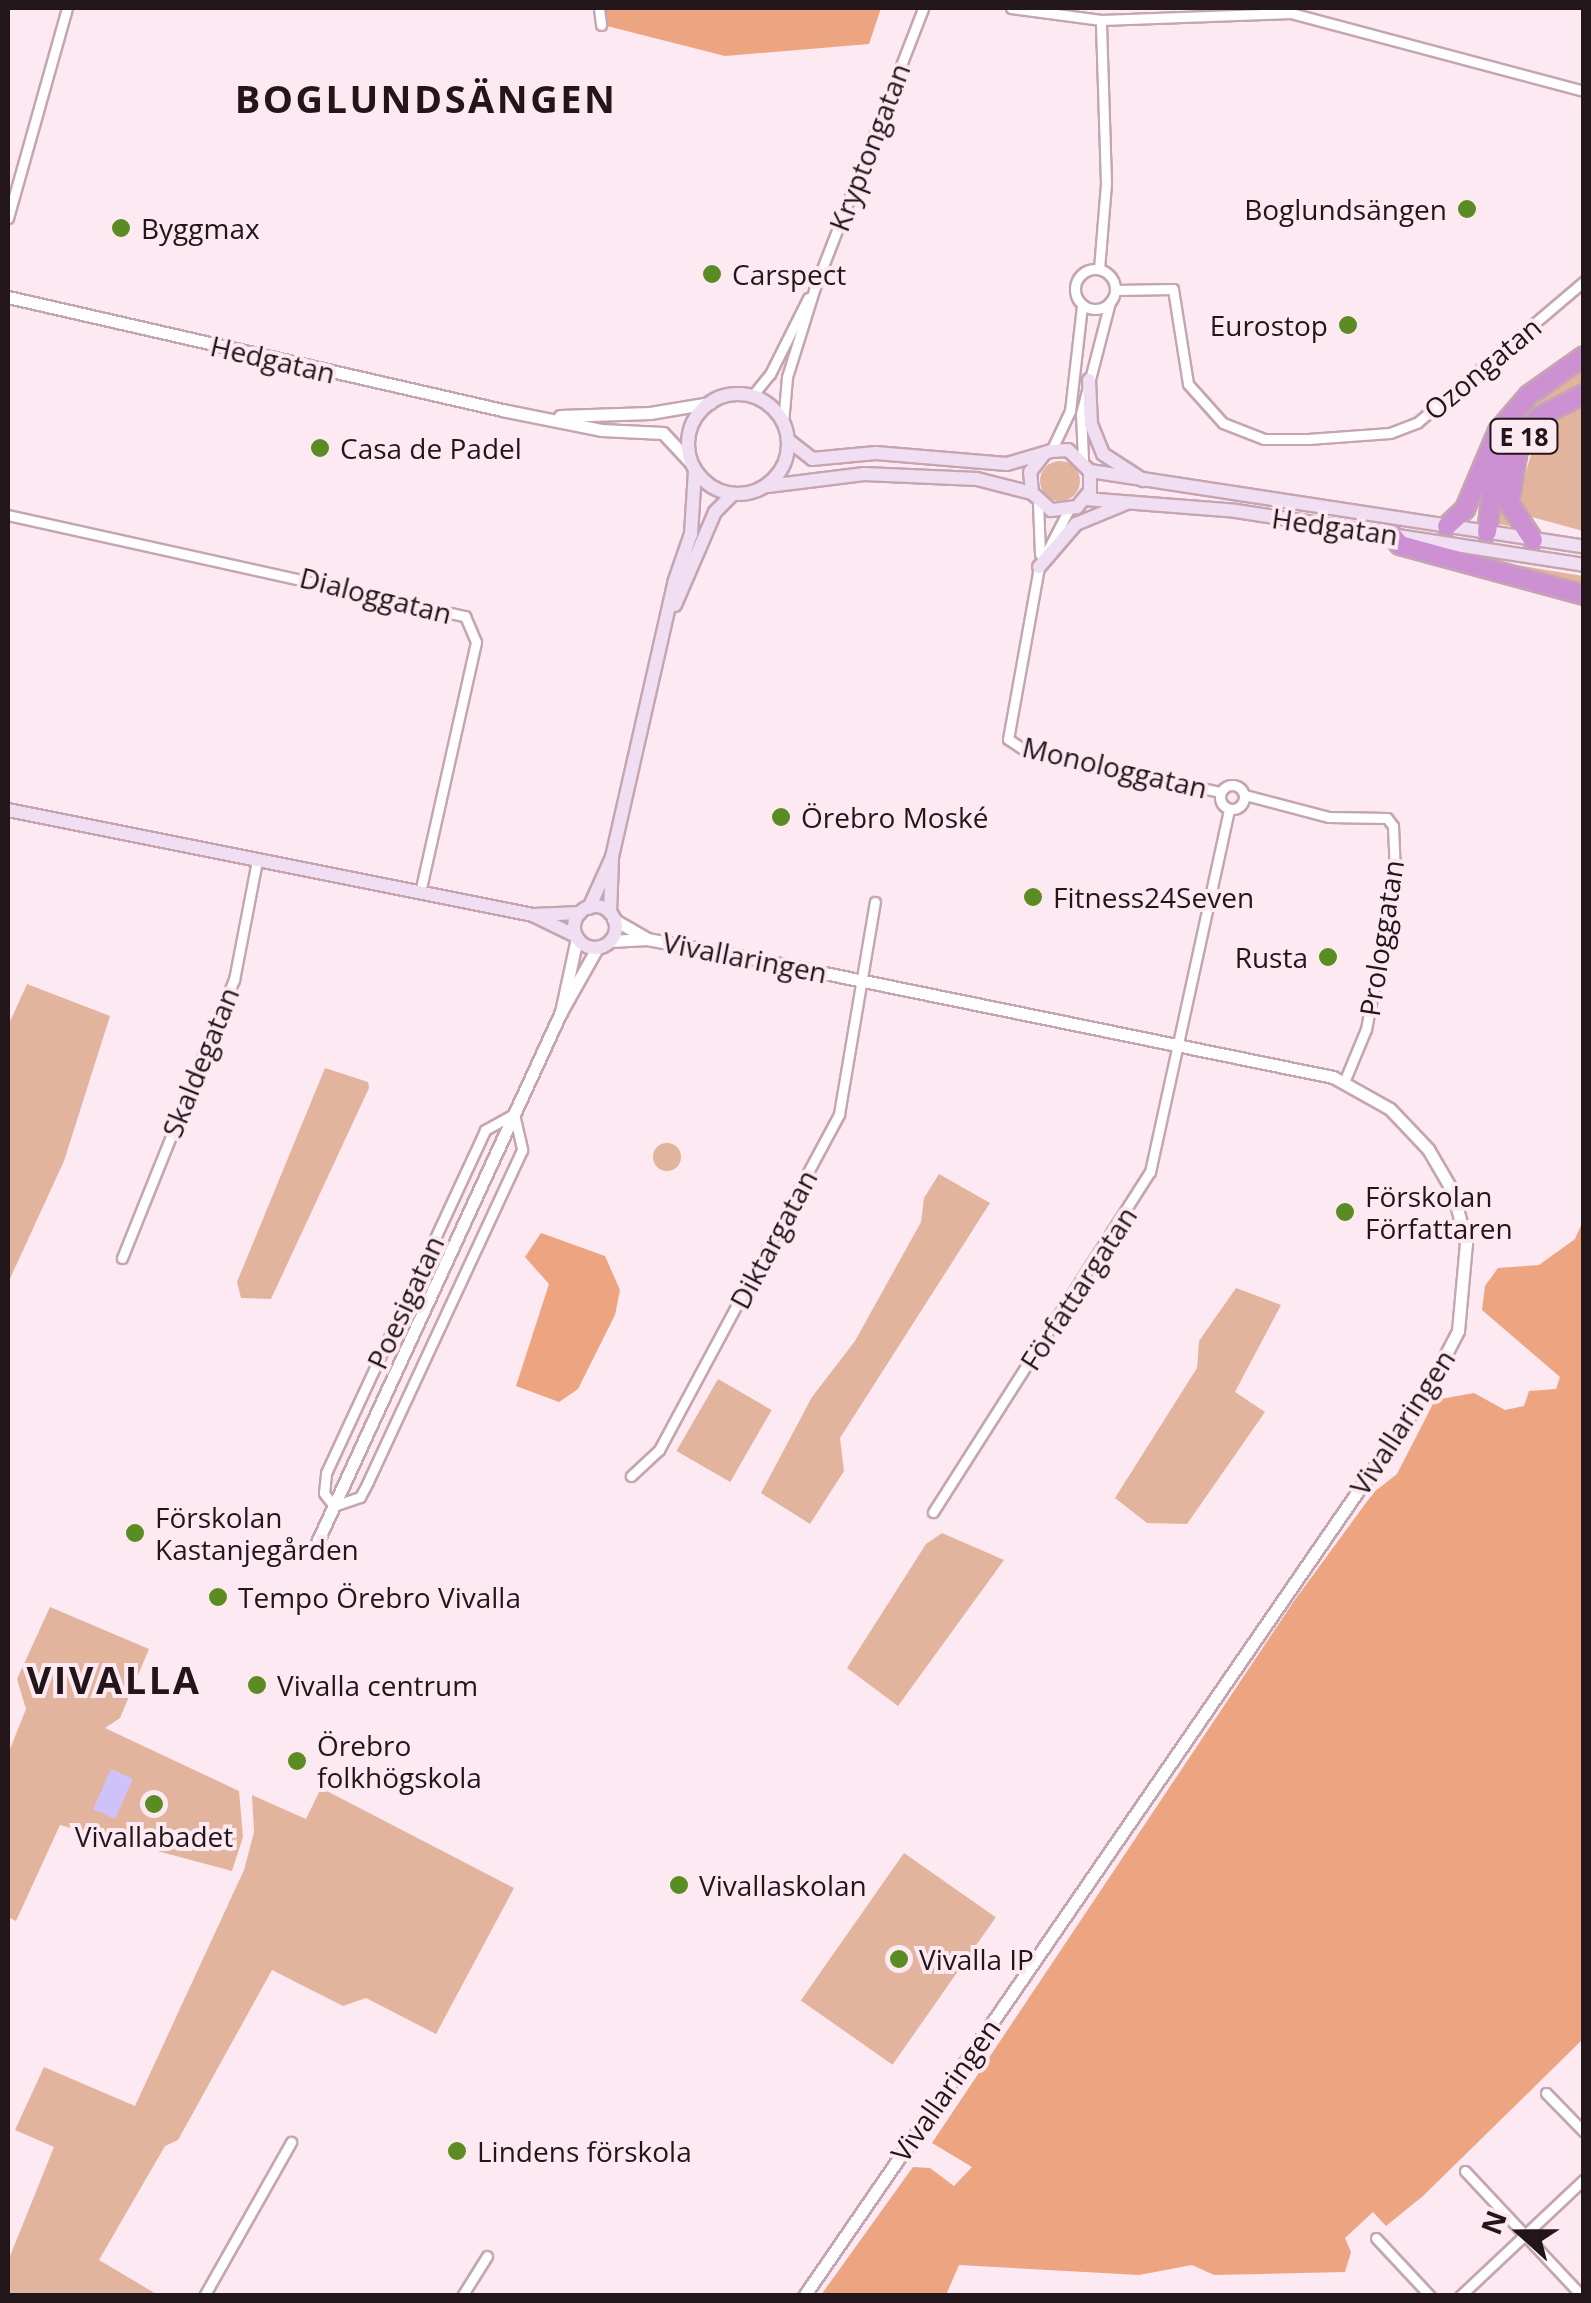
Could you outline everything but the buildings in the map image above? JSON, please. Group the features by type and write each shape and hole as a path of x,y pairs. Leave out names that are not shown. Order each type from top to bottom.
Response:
{"highway":[{"name":"E 18","path":"1447,526 1465,509 1488,447 1516,409 1584,356"},
{"name":"E 18","path":"1533,540 1509,504 1518,450 1539,417 1584,394"},
{"name":"E 18","path":"1486,540 1516,409"},
{"path":"1391,534 1400,545 1584,596"}],"main road":[{"path":"1089,380 1091,424 1103,454 1150,484"},
{"path":"8,810 533,915 576,937 603,944 612,916 612,857 691,534 690,428 710,402 752,396 783,423 788,440 786,460 765,487"},
{"path":"667,621 715,512 732,495 831,473 977,479 1068,511 1085,499 1086,465 1047,453 1007,464 876,453 812,459 788,440"},
{"path":"1034,497 1030,472 1047,453"},
{"name":"Hedgatan","path":"1086,465 1150,484 1447,526 1584,565"},
{"path":"693,466 732,495"},
{"name":"Hedgatan","path":"1085,499 1144,501 1391,534 1533,540 1584,547"},
{"path":"1039,567 1076,524 1114,505 1144,501"},
{"path":"576,937 584,910 612,857"},
{"path":"533,915 584,910 612,916"}],"street":[{"path":"8,218 67,8"},
{"path":"599,8 600,26"},
{"name":"Kryptongatan","path":"783,423 787,378 815,287 924,8"},
{"path":"1010,8 1101,20 1291,13 1584,90"},
{"path":"1086,465 1079,432 1089,380 1115,290 1099,269 1106,183 1101,20"},
{"path":"1047,453 1070,411 1083,340 1082,305 1076,280 1099,269"},
{"name":"Ozongatan","path":"1115,290 1173,289 1188,384 1223,424 1264,439 1308,440 1390,433 1418,422 1584,281"},
{"name":"Kryptongatan","path":"752,396 770,374 815,287"},
{"name":"Hedgatan","path":"8,297 602,430 663,433 693,466"},
{"path":"1082,305 1095,310 1110,302"},
{"name":"Hedgatan","path":"540,416 650,413 710,402"},
{"name":"Monologgatan","path":"1034,497 1039,567 1006,732 1010,742 1026,752 1220,792"},
{"name":"Monologgatan","path":"1039,567 1068,511"},
{"name":"Dialoggatan","path":"8,515 465,616 476,642 420,892"},
{"path":"1178,1044 1230,809 1244,796 1233,784 1220,792 1230,809"},
{"name":"Prologgatan","path":"1244,796 1329,817 1387,818 1394,826 1396,873 1366,1029 1344,1082"},
{"name":"Skaldegatan","path":"122,1258 234,980 257,860"},
{"name":"Diktargatan","path":"631,1476 659,1450 834,1125 865,980 875,902"},
{"name":"Vivallaringen","path":"612,916 647,939"},
{"name":"Poesigatan","path":"561,1012 576,937"},
{"name":"Vivallaringen","path":"603,944 647,939 1178,1044 1344,1082 1410,1128 1453,1192 1468,1268 1457,1334 1450,1351 804,2296"},
{"name":"Poesigatan","path":"314,1550 561,1012 603,944"},
{"name":"Författargatan","path":"933,1512 1144,1186 1178,1044"},
{"name":"Poesigatan","path":"334,1506 360,1497 368,1482 522,1150 514,1114"},
{"name":"Poesigatan","path":"334,1506 324,1493 326,1474 485,1130 514,1114"},
{"path":"1546,2093 1584,2132"},
{"path":"204,2296 291,2142"},
{"path":"1464,2170 1582,2296"},
{"path":"1460,2296 1584,2179"},
{"path":"1376,2238 1430,2296"},
{"path":"462,2296 487,2256"}],"shaded area":[{"path":"606,8 881,8 869,44 725,56 607,26"},
{"path":"1583,363 1583,385 1536,413 1501,491 1510,526 1492,523 1512,437 1541,399"},
{"path":"1583,408 1583,531 1528,516 1519,495 1536,438 1562,416"},
{"path":"1060,461 1074,467 1080,481 1074,495 1060,501 1046,495 1040,481 1046,467"},
{"path":"1468,557 1583,576 1583,591"},
{"path":"27,984 110,1016 64,1161 8,1283 8,1026"},
{"path":"325,1068 368,1082 369,1088 271,1299 241,1298 237,1282"},
{"path":"667,1143 677,1147 681,1157 677,1167 667,1171 657,1167 653,1157 657,1147"},
{"path":"939,1174 990,1203 840,1438 844,1471 810,1524 761,1493 812,1397 855,1341 921,1222 924,1198"},
{"path":"1583,1221 1583,2039 1423,2196 1386,2226 1373,2212 1345,2238 1351,2252 1345,2272 1214,2275 1192,2265 1139,2275 959,2265 946,2295 821,2295 913,2167 930,2168 954,2186 972,2167 932,2143 1294,1601 1374,1492 1397,1474 1435,1400 1474,1393 1505,1410 1524,1406 1529,1391 1556,1389 1560,1377 1482,1310 1485,1286 1498,1268 1539,1265 1575,1239"},
{"path":"541,1233 605,1256 620,1290 615,1315 578,1389 559,1402 516,1386 549,1284 525,1257"},
{"path":"1236,1288 1281,1305 1235,1392 1265,1412 1187,1524 1147,1523 1115,1498 1197,1368 1199,1341"},
{"path":"718,1379 772,1410 730,1482 676,1451"},
{"path":"942,1533 1004,1560 898,1706 847,1668 926,1544"},
{"path":"50,1607 149,1649 120,1718 105,1728 239,1791 243,1837 232,1871 60,1825 16,1921 8,1917 8,1754 26,1709 17,1679"},
{"path":"111,1769 133,1779 115,1819 93,1809"},
{"path":"321,1788 514,1888 436,2034 366,1998 343,2006 272,1970 178,2140 165,2146 99,2260 158,2295 8,2295 8,2261 54,2147 15,2130 44,2067 135,2106 244,1870 254,1832 252,1795 306,1819"},
{"name":"Vivalla IP","path":"904,1853 996,1917 893,2065 801,2000"}],"place":[{"name":"Boglundsängen","path":"1467,209"},
{"name":"Byggmax","path":"121,228"},
{"name":"Carspect","path":"712,274"},
{"name":"Eurostop","path":"1348,325"},
{"name":"Casa de Padel","path":"320,448"},
{"name":"Örebro Moské","path":"781,817"},
{"name":"Fitness24Seven","path":"1033,897"},
{"name":"Rusta","path":"1328,957"},
{"name":"Förskolan Författaren","path":"1345,1212"},
{"name":"Förskolan Kastanjegården","path":"135,1533"},
{"name":"Tempo Örebro Vivalla","path":"218,1597"},
{"name":"Vivalla centrum","path":"257,1685"},
{"name":"Örebro folkhögskola","path":"297,1761"},
{"name":"Vivallabadet","path":"154,1804"},
{"name":"Vivallaskolan","path":"679,1885"},
{"name":"Vivalla IP","path":"899,1959"},
{"name":"Lindens förskola","path":"457,2151"}],"district":[{"name":"BOGLUNDSÄNGEN","path":"426,99"},
{"name":"VIVALLA","path":"114,1680"}]}
